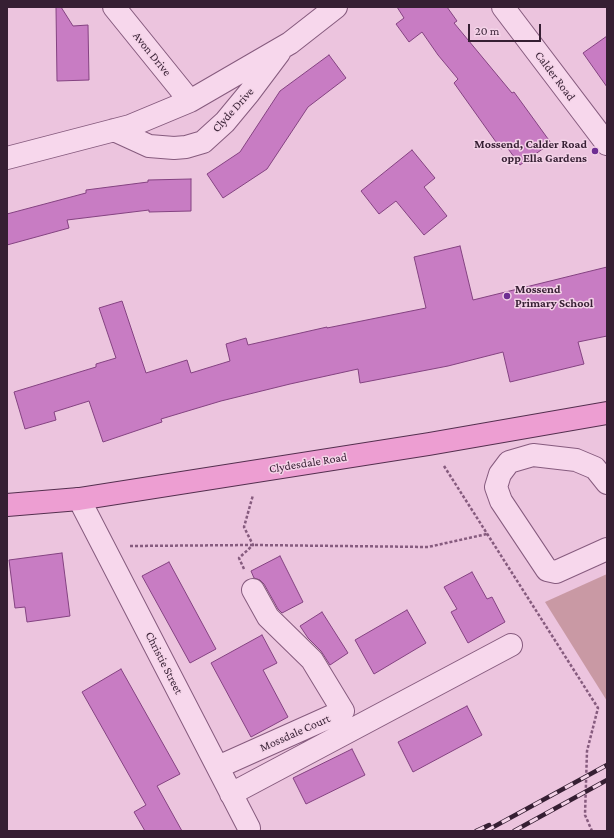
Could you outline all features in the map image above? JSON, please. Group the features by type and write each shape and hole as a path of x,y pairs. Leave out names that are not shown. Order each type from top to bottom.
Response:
{"main road":[{"name":"Clydesdale Road","path":"7,505 79,499 429,444 607,413"}],"street":[{"name":"Avon Drive","path":"114,7 190,101"},
{"name":"Clyde Drive","path":"7,158 130,126 190,101 290,42 336,7"},
{"name":"Calder Road","path":"503,7 607,144"},
{"name":"Clyde Drive","path":"114,130 149,146 174,148 186,147 203,142 225,122 277,56 290,42"},
{"path":"607,483 595,468 576,460 533,455 508,462 500,474 496,487 502,501 547,570 556,572 607,549"},
{"name":"Christie Street","path":"79,499 249,828"},
{"name":"Mossdale Court","path":"218,767 343,711 312,660 268,617 253,590"},
{"path":"231,794 511,645"}],"path":[{"path":"429,444 598,708 587,752 585,815 592,831"},
{"path":"253,545 244,527 254,491 265,470"},
{"path":"103,546 253,545 428,547 487,534"},
{"path":"253,545 239,558 253,590"}],"shaded area":[{"path":"607,574 607,701 545,602"}],"building":[{"path":"56,7 61,7 73,26 88,25 89,80 57,81"},
{"path":"397,7 447,7 457,21 454,23 512,93 514,92 551,143 520,165 506,146 501,149 454,83 458,79 438,55 422,32 409,42 396,24 404,18"},
{"path":"607,36 607,87 583,53"},
{"path":"329,55 346,78 308,107 267,169 223,198 207,174 240,152 280,91"},
{"path":"412,150 435,178 424,187 447,216 424,235 396,201 379,214 361,191"},
{"path":"191,179 191,211 149,212 149,210 67,220 69,228 7,245 7,214 86,193 86,190 148,182 148,180"},
{"path":"460,246 473,300 607,267 607,336 578,342 584,364 510,382 503,352 448,366 360,383 358,369 290,384 221,401 161,419 162,422 103,442 89,401 54,412 56,420 25,429 14,392 96,367 96,364 116,358 99,308 122,301 146,373 187,360 191,373 230,361 226,344 246,338 248,345 327,327 426,308 414,257"},
{"path":"62,553 70,616 27,622 25,607 15,608 9,560"},
{"path":"280,556 303,602 282,613 278,609 264,584 260,580 254,578 251,571"},
{"path":"169,562 216,649 190,663 142,576"},
{"path":"472,572 487,599 492,597 505,622 468,643 451,612 457,609 444,587"},
{"path":"407,610 426,643 374,674 355,640"},
{"path":"322,612 348,653 330,665 321,651 308,638 300,626"},
{"path":"262,635 277,663 263,670 288,717 251,737 211,663"},
{"path":"121,669 180,774 157,786 182,831 145,831 134,812 146,805 82,692"},
{"path":"467,706 482,735 413,772 398,742"},
{"path":"352,749 365,775 306,804 293,778"}],"railway":[{"path":"486,831 607,765"},
{"path":"514,831 607,780"},
{"path":"476,831 489,825"}],"place":[{"name":"Mossend, Calder Road opp Ella Gardens","path":"595,151"},
{"name":"Mossend Primary School","path":"507,296"}]}
